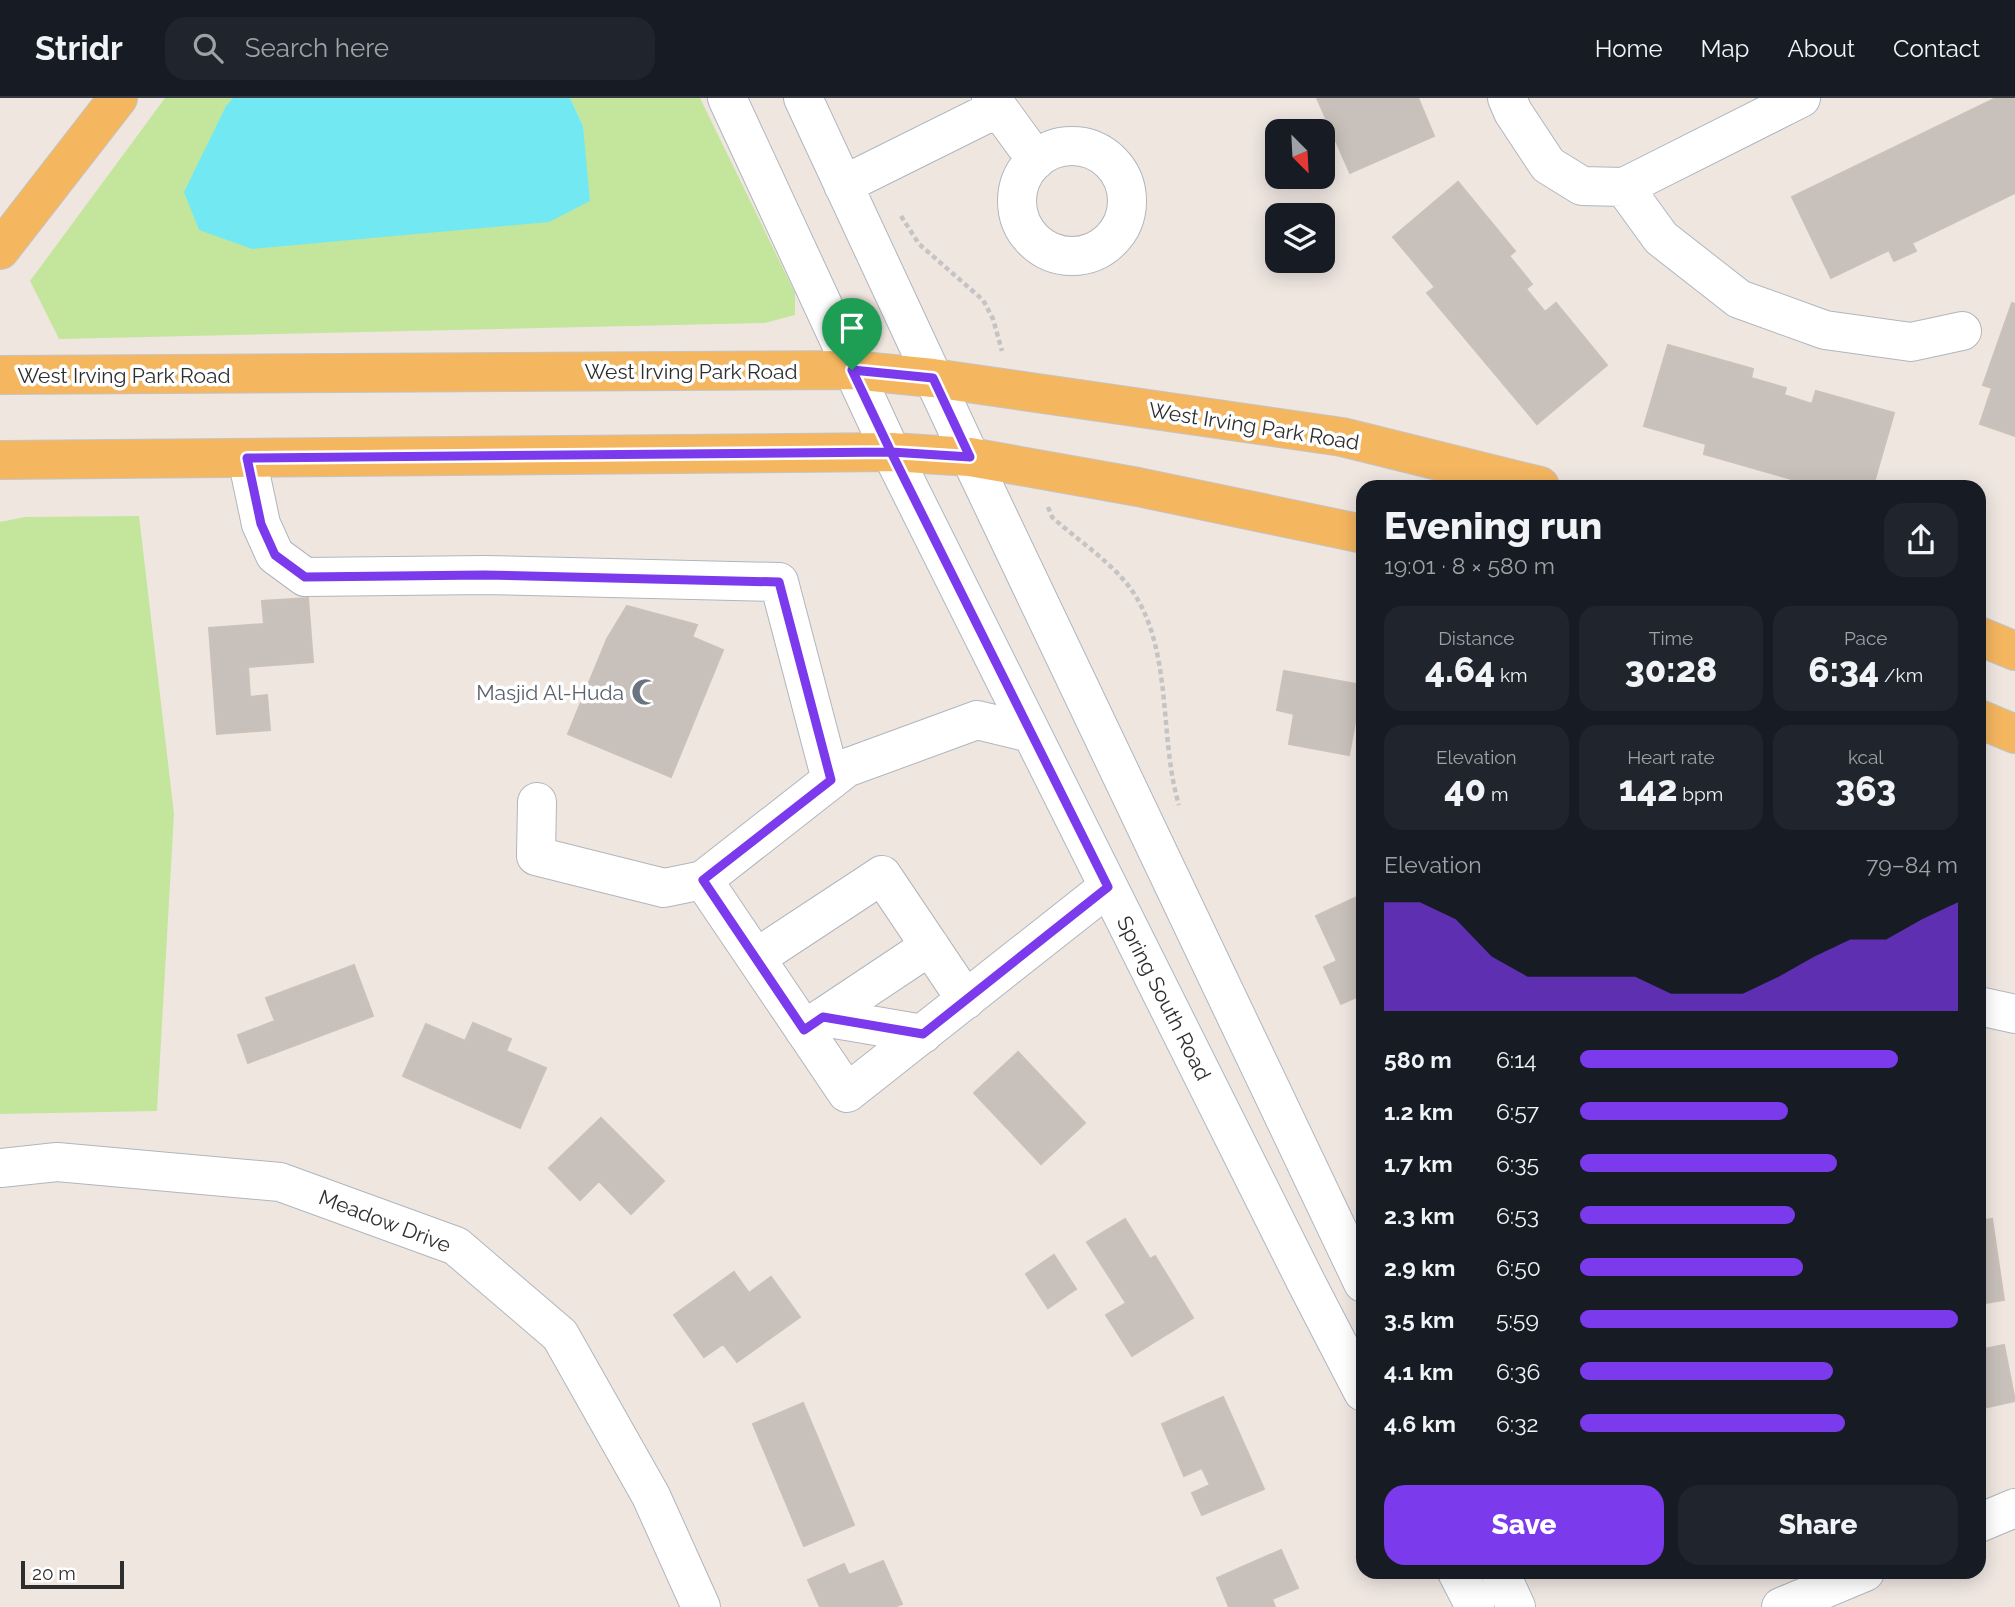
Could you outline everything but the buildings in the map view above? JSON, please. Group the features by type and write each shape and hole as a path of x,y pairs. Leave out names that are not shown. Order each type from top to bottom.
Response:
{"main road":[{"path":"0,250 118,98"},
{"name":"West Irving Park Road","path":"0,375 852,370 933,378 1342,437 1516,480"},
{"path":"0,460 891,452 970,457 1138,487 1356,533"},
{"path":"1986,639 2015,651"},
{"path":"1986,722 2015,734"}],"street":[{"name":"Spring South Road","path":"727,98 891,452 1356,1378"},
{"path":"803,98 859,177 933,378 1356,1268"},
{"path":"1507,98 1513,112 1548,165 1582,186 1624,187 1801,98"},
{"path":"859,177 994,103 1036,159"},
{"path":"1624,187 1661,238 1739,299 1825,330 1850,334 1911,342 1962,331"},
{"path":"247,458 261,524 275,555 305,577 484,575 779,582 831,780"},
{"path":"977,720 1000,670"},
{"path":"537,802 536,856 664,888 703,880 846,768 977,720 1031,733"},
{"path":"756,958 882,875 966,1000"},
{"path":"703,880 756,958 814,1023 847,1093 1108,887"},
{"path":"814,1023 930,946"},
{"path":"1986,1008 2015,1014"},
{"path":"814,1023 923,1034"},
{"name":"Meadow Drive","path":"0,1168 57,1162 280,1182 456,1246 560,1335 651,1496 701,1607"},
{"path":"1986,1520 2015,1508"},
{"path":"1461,1579 1475,1607"},
{"path":"1503,1579 1516,1607"},
{"path":"1781,1607 1848,1579"}],"path":[{"path":"859,177 894,204 919,244 983,300 993,319"},
{"path":"1052,517 1122,578 1143,611 1159,651 1163,709 1181,811"}],"green space":[{"path":"165,98 233,98 226,107 583,126 570,98 700,98 795,293 795,315 765,323 59,339 30,281"},
{"path":"139,516 174,814 157,1111 0,1114 0,522 25,517"}],"water":[{"path":"233,98 570,98 583,126 590,201 549,222 252,249 199,230 184,192 226,106"}],"place":[{"name":"Masjid Al-Huda","path":"645,692"}],"route":[{"path":"852,370 891,452 247,458 261,524 275,555 305,577 484,575 779,582 831,780 703,880 804,1030 823,1017 923,1034 1108,887 891,452 970,457 933,378 852,370"}]}
